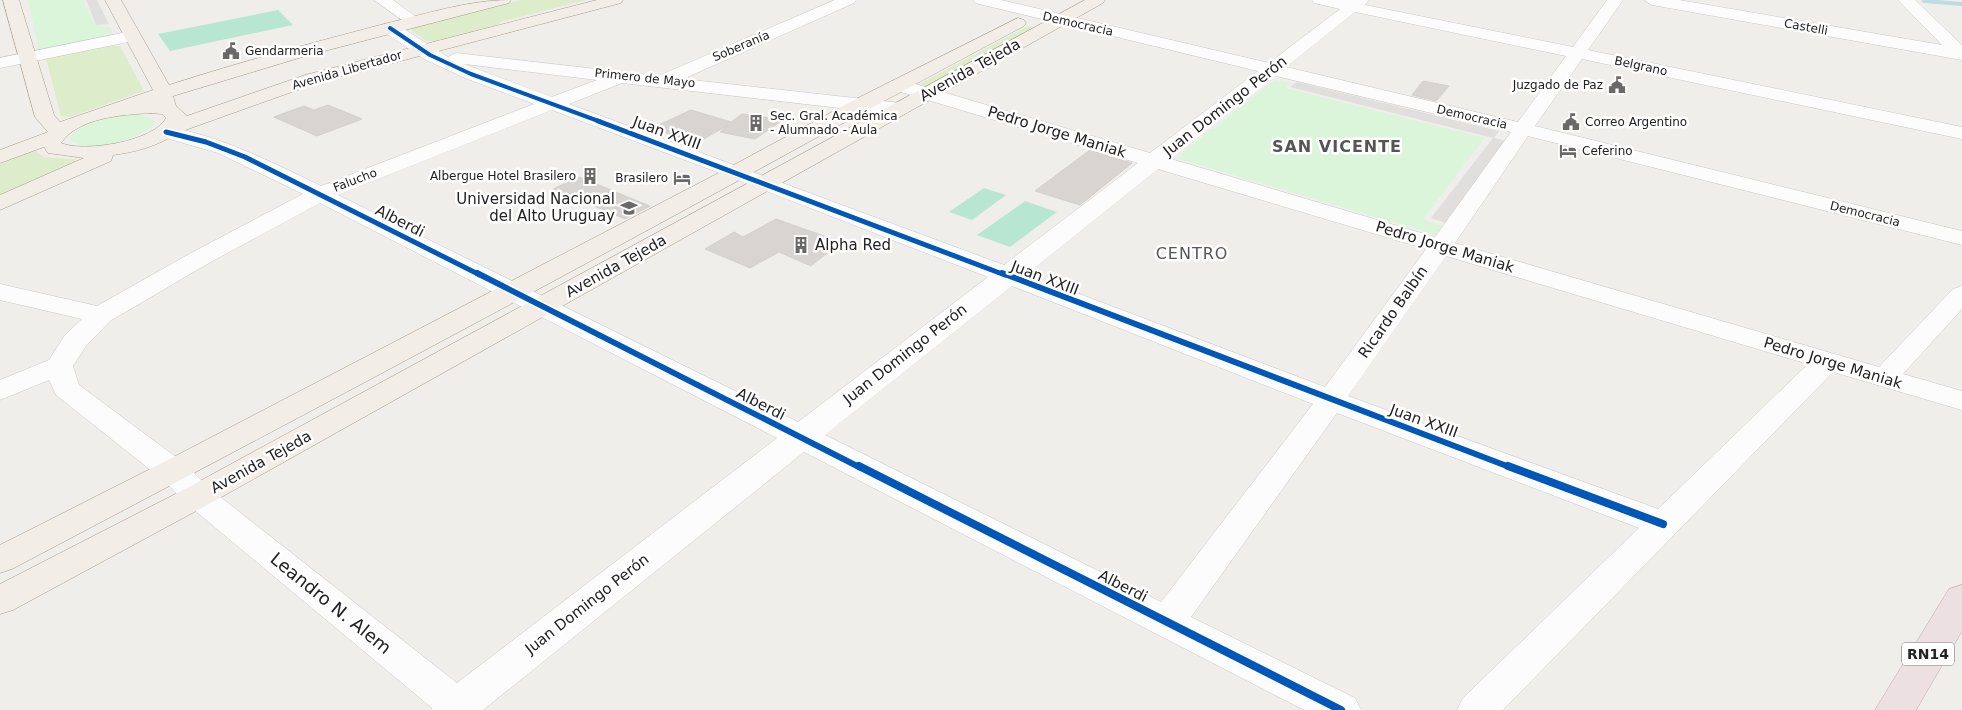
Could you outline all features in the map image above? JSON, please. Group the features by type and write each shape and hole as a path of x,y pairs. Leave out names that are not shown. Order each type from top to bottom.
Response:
{"highway":[{"name":"RN14","path":"1895,710 1962,599"}],"main road":[{"path":"11,0 26,57 45,117 56,134"},
{"path":"113,0 132,36 166,115"},
{"name":"Avenida Libertador","path":"166,115 279,56 390,28 409,12 433,17 503,0"},
{"name":"Avenida Libertador","path":"166,115 426,52 615,0"},
{"name":"Avenida Tejeda","path":"0,600 198,496 764,184 869,113 899,97 1036,14 1061,10 1097,0"},
{"name":"Avenida Tejeda","path":"899,97 928,93 1061,10"},
{"path":"0,158 56,134 71,125 106,113 144,108 166,115"},
{"name":"Avenida Tejeda","path":"0,560 173,471 738,172 838,116 869,113"},
{"path":"0,203 128,147 166,115"},
{"path":"56,134 51,144 55,149 67,153 106,152 128,147"}],"street":[{"path":"382,0 409,12 433,17"},
{"name":"Soberanía","path":"664,80 848,0"},
{"name":"Democracia","path":"981,0 1036,14"},
{"name":"Belgrano","path":"1320,0 1357,3 1577,53 1962,134"},
{"name":"Ricardo Balbín","path":"1167,622 1331,400 1615,0"},
{"name":"Castelli","path":"1652,0 1961,54"},
{"path":"1906,0 1961,54"},
{"name":"Juan Domingo Perón","path":"457,708 1005,276 1357,3"},
{"name":"Democracia","path":"1061,10 1270,70 1523,129 1962,238"},
{"name":"Juan XXIII","path":"390,28 426,52 471,74 738,172 764,184 1005,276 1663,524"},
{"path":"0,63 132,36"},
{"name":"Primero de Mayo","path":"426,52 838,116"},
{"name":"Primero de Mayo","path":"471,74 596,88"},
{"name":"Primero de Mayo","path":"629,84 664,80 869,113"},
{"name":"Falucho","path":"101,315 200,258 320,194 552,103 596,88 629,84"},
{"name":"Pedro Jorge Maniak","path":"928,93 1962,401"},
{"name":"Alberdi","path":"166,115 190,136 218,145 320,194 1341,710"},
{"path":"0,292 101,315"},
{"path":"1884,378 1962,294"},
{"path":"0,391 59,366 75,341 101,315"},
{"path":"1476,710 1516,673 1828,361"},
{"path":"59,366 66,389 173,471"},
{"name":"Leandro N. Alem","path":"173,471 198,496 457,708"}],"green space":[{"path":"28,0 83,0 96,26 110,27 114,36 39,51"},
{"path":"521,0 586,0 500,22 494,28 436,42 426,41 411,30 416,25"},
{"path":"278,10 293,25 170,51 158,34"},
{"path":"1028,26 1036,28 926,88 916,86"},
{"path":"102,46 120,46 144,91 70,117 61,116 46,59 52,55"},
{"path":"1275,80 1289,83 1285,88 1485,138 1423,219 1443,226 1436,235 1176,158"},
{"path":"143,115 155,121 154,125 137,136 126,140 102,146 80,145 71,141 70,137 77,130 94,121 114,116"},
{"path":"34,150 44,157 83,160 0,196 0,164"},
{"path":"984,188 1006,195 972,220 949,212"},
{"path":"1025,201 1057,212 1010,247 977,235"}],"shaded area":[{"path":"86,0 97,0 109,24 96,25"},
{"path":"1297,82 1499,131 1494,138 1511,142 1449,224 1431,218 1493,138 1290,87"}],"building":[{"path":"1423,81 1449,86 1436,101 1412,95"},
{"path":"328,105 362,119 317,136 274,117 304,106 314,110"},
{"path":"691,110 731,122 742,114 783,120 755,139 720,132 728,125 697,143 652,128"},
{"path":"1090,150 1132,163 1080,205 1035,191"},
{"path":"579,177 650,206 625,219 553,189"},
{"path":"776,219 841,242 811,266 779,252 750,268 705,249 734,232 743,237"}],"waterway":[{"path":"1924,1 1962,4"}],"cycle path":[{"path":"390,28 430,55 471,74 738,172 1331,400 1663,524"},
{"path":"166,132 206,142 264,166 1341,710"}],"place":[{"name":"Gendarmeria","path":"231,51"},
{"name":"Juzgado de Paz","path":"1617,85"},
{"name":"Correo Argentino","path":"1571,122"},
{"name":"Sec. Gral. Académica - Alumnado - Aula","path":"756,123"},
{"name":"Ceferino","path":"1568,151"},
{"name":"Albergue Hotel Brasilero","path":"590,176"},
{"name":"Brasilero","path":"682,178"},
{"name":"Universidad Nacional del Alto Uruguay","path":"629,208"},
{"name":"Alpha Red","path":"801,245"}],"district":[{"name":"SAN VICENTE","path":"1337,146"},
{"name":"CENTRO","path":"1192,253"}]}
